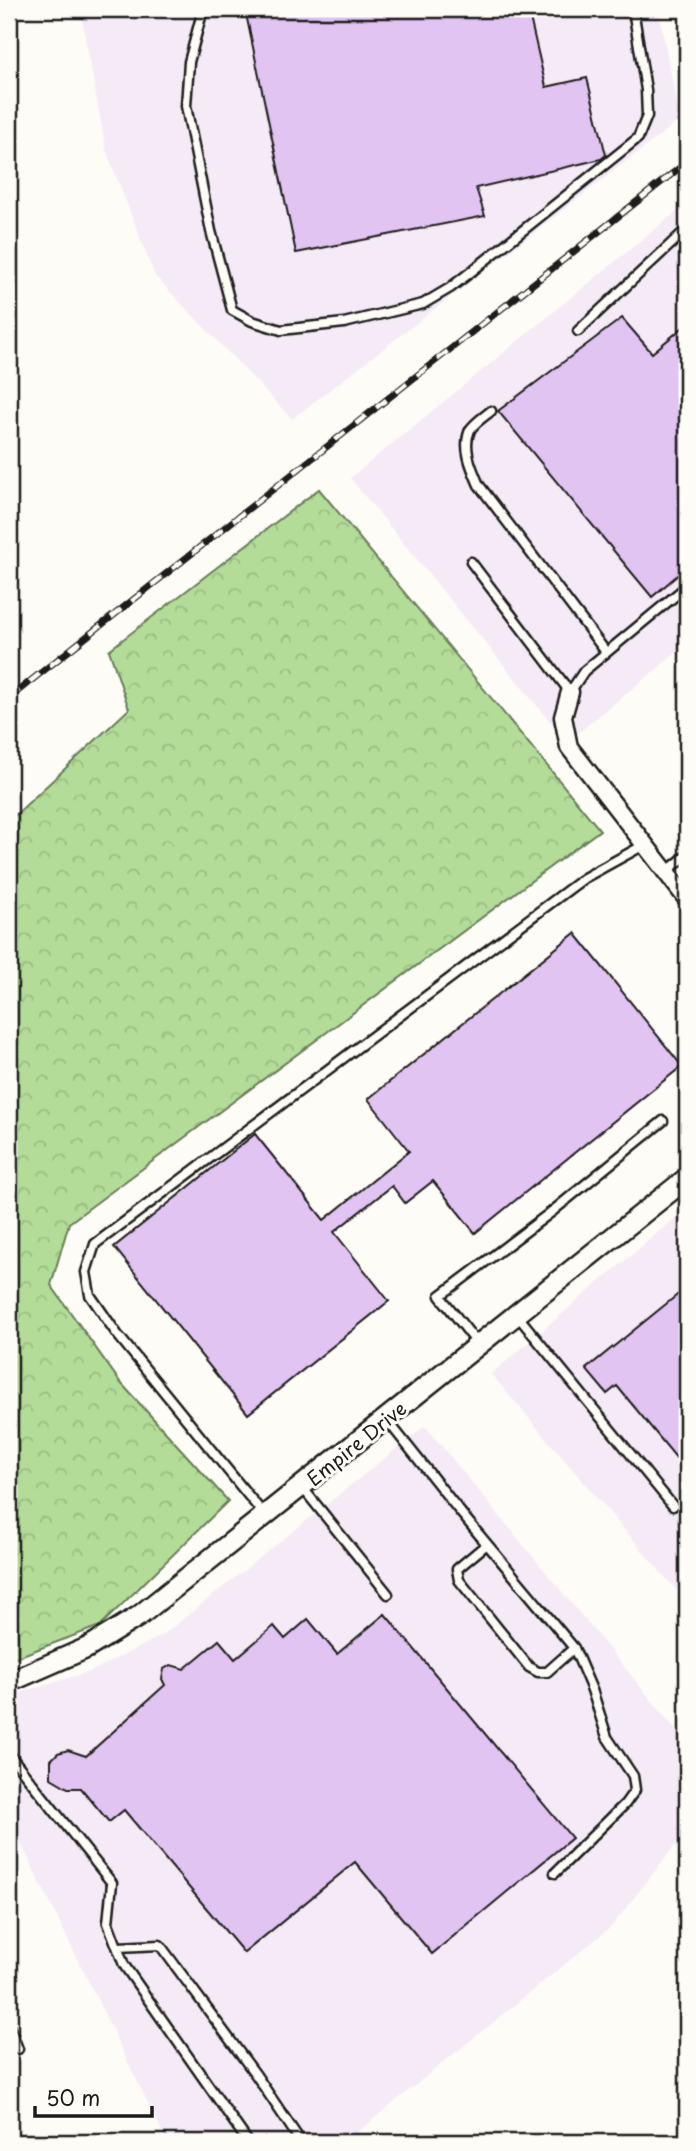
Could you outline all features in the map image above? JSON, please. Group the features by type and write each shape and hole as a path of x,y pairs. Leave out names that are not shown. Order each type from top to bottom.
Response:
{"street":[{"path":"569,692 563,717 569,747 687,899"},
{"name":"Empire Drive","path":"9,1682 51,1665 111,1634 139,1616 687,1178"}],"lane":[{"path":"203,9 189,62 186,106 212,231 232,310 252,321 281,330 344,323 423,304 450,288 638,138 647,116 646,90 633,9"},
{"path":"578,331 687,229"},
{"path":"491,411 471,430 467,446 470,465 479,485 606,652"},
{"path":"471,562 569,692 584,671 687,586"},
{"path":"265,1516 117,1334 90,1295 86,1272 94,1244 584,878 644,845"},
{"path":"666,872 687,855"},
{"path":"479,1345 440,1296 554,1210 663,1121"},
{"path":"517,1315 673,1506"},
{"path":"387,1419 486,1544 574,1648 592,1690 607,1737 634,1776 635,1790 625,1804 555,1873"},
{"path":"302,1487 388,1594"},
{"path":"486,1544 457,1569 459,1580 529,1667 538,1672 547,1672 574,1648"},
{"path":"9,1754 112,1883 108,1923 124,1965 248,2142"},
{"path":"118,1947 160,1945 256,2075 301,2142"},
{"path":"9,2026 18,2049"}],"shaded area":[{"path":"80,9 658,9 680,120 292,419 155,276 106,150"},
{"path":"687,203 687,644 567,742 350,478"},
{"path":"687,1208 687,1580 676,1590 491,1374"},
{"path":"425,1426 687,1743 687,1823 684,1834 611,1927 345,2142 167,2142 9,1819 9,1696 92,1671 163,1635"}],"green space":[{"path":"319,489 600,830 69,1223 51,1285 120,1382 228,1501 100,1626 9,1660 9,1119 15,1105 9,1082 9,821 129,709 109,650"}],"building":[{"path":"245,9 528,9 546,87 587,78 606,155 601,159 476,188 485,216 296,253"},
{"path":"622,318 652,353 687,324 687,567 652,597 498,411"},
{"path":"575,933 682,1066 475,1233 433,1181 405,1203 392,1186 334,1232 389,1301 248,1414 114,1247 255,1134 324,1220 409,1151 368,1099"},
{"path":"687,1287 687,1471 617,1386 607,1394 586,1369"},
{"path":"385,1614 572,1838 432,1954 355,1862 244,1953 124,1810 109,1822 81,1788 68,1788 51,1778 51,1760 58,1753 68,1750 86,1756 165,1685 162,1679 164,1669 171,1665 184,1669 219,1640 235,1659 274,1626 285,1639 308,1619 337,1654"}],"railway":[{"path":"9,698 687,162"}]}
